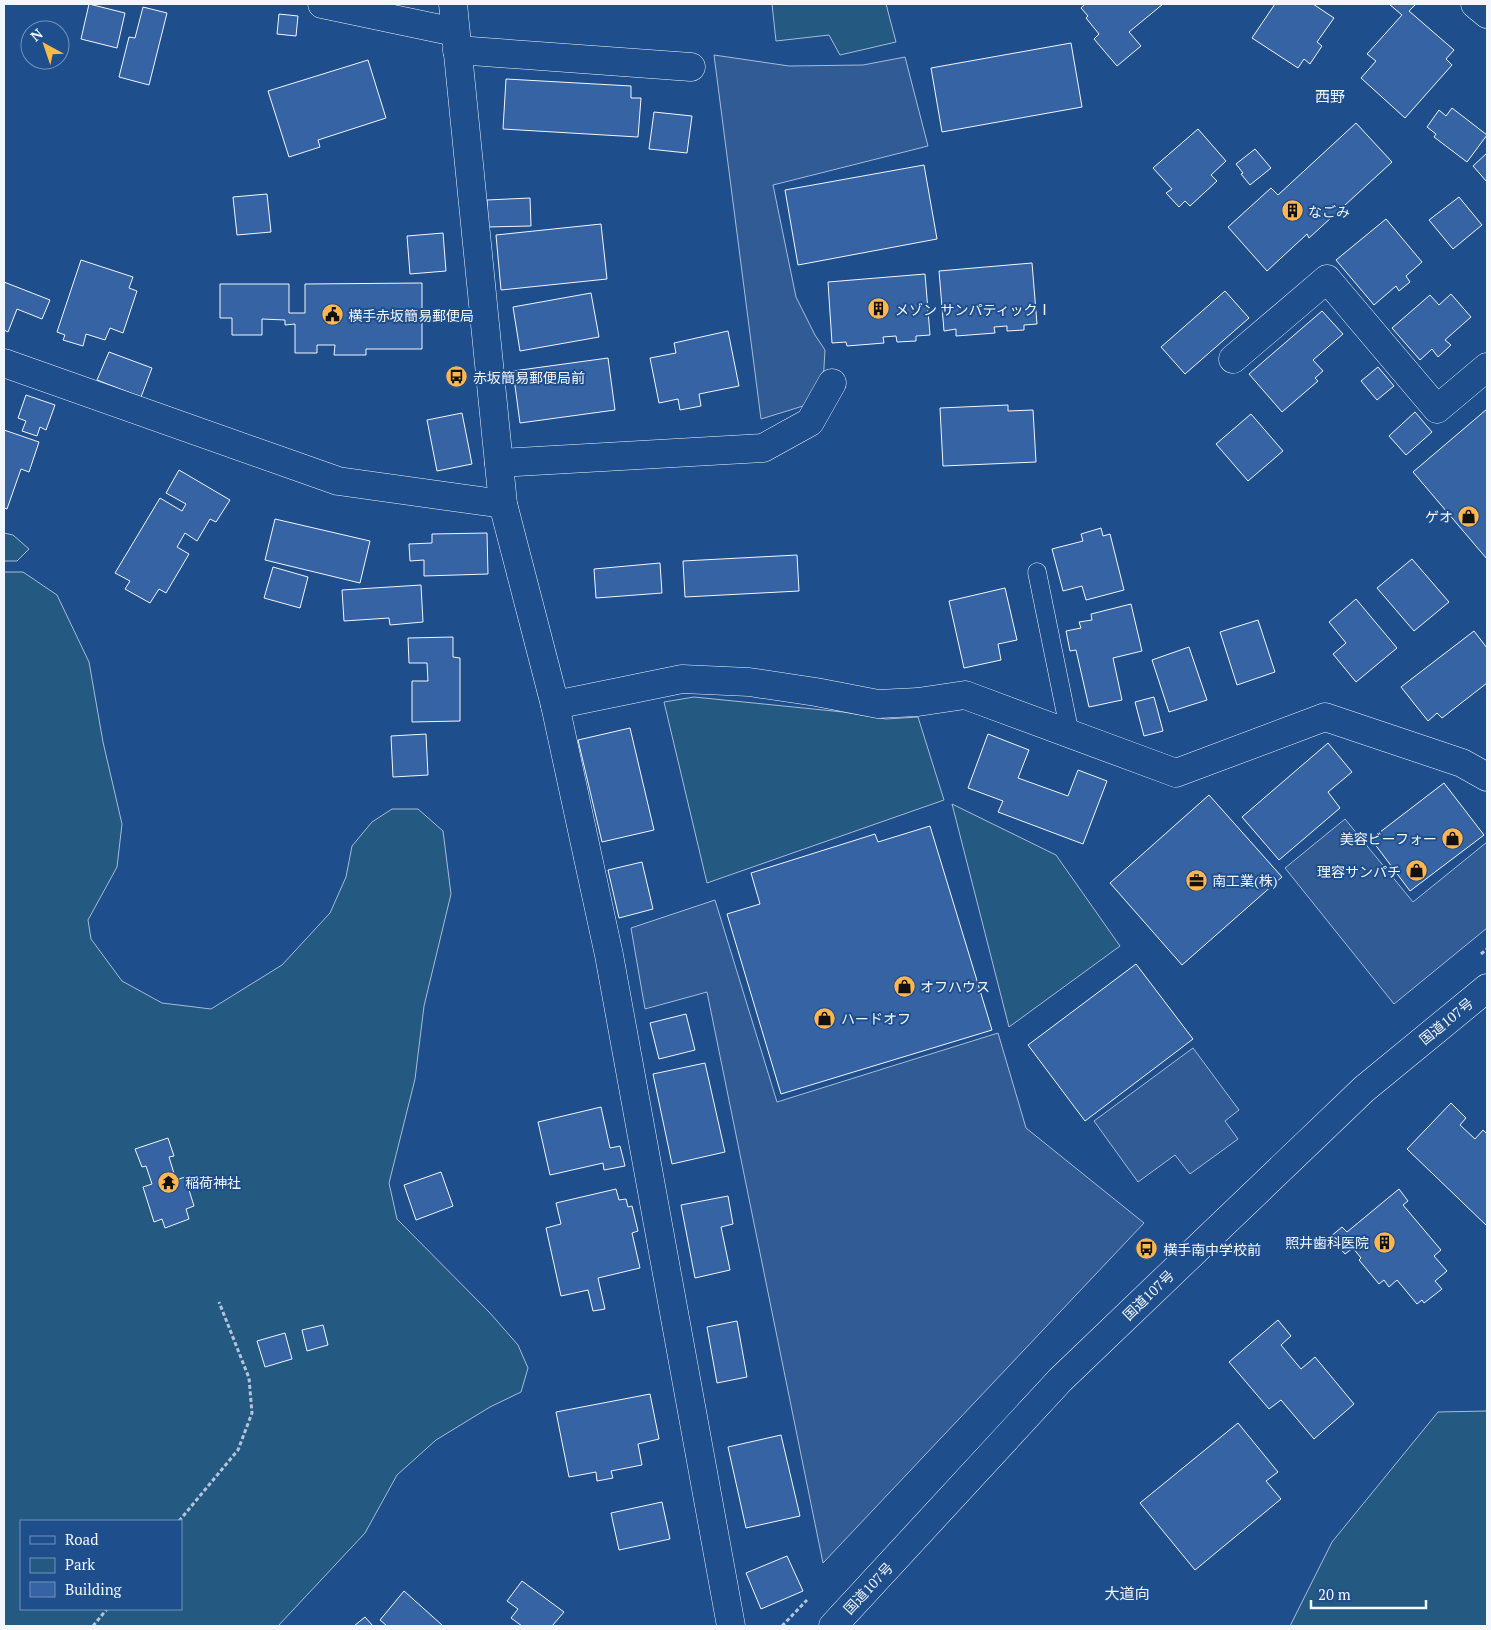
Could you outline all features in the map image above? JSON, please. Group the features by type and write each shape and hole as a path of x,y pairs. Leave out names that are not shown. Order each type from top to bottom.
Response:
{"main road":[{"path":"322,4 456,41 692,68"},
{"path":"453,4 503,504 555,705 611,965 731,1626"},
{"path":"1475,4 1487,14"},
{"path":"1233,359 1328,279 1436,409 1487,367"},
{"path":"4,363 338,481 503,504"},
{"path":"499,463 763,448 810,422 832,383"},
{"path":"555,705 682,679 749,682 878,704 918,702 965,695 1176,773 1325,717 1462,763 1487,776"},
{"name":"国道107号","path":"833,1626 1060,1380 1364,1089 1487,988"}],"lane":[{"path":"1037,572 1070,734"}],"path":[{"path":"181,1520 238,1450 252,1413 249,1378 219,1302"},
{"path":"93,1626 107,1610"}],"green space":[{"path":"772,4 886,4 896,42 840,55 829,35 776,41"},
{"path":"4,533 13,535 29,549 17,561 4,561"},
{"path":"4,572 23,572 57,595 89,662 103,742 122,824 117,867 88,920 91,939 122,981 162,1003 211,1009 282,965 330,913 346,877 352,846 372,822 392,809 418,809 443,831 451,894 424,1006 415,1079 389,1183 397,1219 490,1313 518,1345 528,1368 521,1392 490,1407 436,1440 397,1475 365,1533 278,1626 4,1626"},
{"path":"694,697 843,712 886,719 918,717 944,800 707,883 664,702"},
{"path":"952,804 1056,855 1120,946 1009,1027"},
{"path":"1487,1411 1487,1626 1290,1626 1332,1542 1438,1412"}],"shaded area":[{"path":"714,55 789,66 863,65 905,57 928,146 773,185 796,297 815,335 825,350 823,384 803,406 761,419"},
{"path":"1345,819 1413,902 1487,842 1487,928 1394,1004 1285,868"},
{"path":"715,900 777,1102 998,1033 1026,1128 1144,1223 823,1563 707,992 645,1009 631,928"},
{"path":"1193,1048 1239,1110 1225,1121 1238,1139 1190,1174 1175,1155 1138,1182 1094,1121"}],"building":[{"path":"89,4 125,13 117,48 81,39"},
{"path":"1085,4 1163,4 1129,32 1141,46 1117,66 1094,39 1099,34 1086,18 1088,16 1081,8"},
{"path":"1275,4 1313,4 1334,18 1317,42 1322,46 1310,64 1304,59 1298,68 1252,38"},
{"path":"1389,4 1416,4 1409,11 1454,50 1446,59 1452,65 1405,118 1361,78 1376,61 1367,54 1402,15"},
{"path":"143,7 167,13 149,85 119,77 129,37 135,38"},
{"path":"279,14 298,16 296,36 277,34"},
{"path":"1071,43 1082,107 942,132 931,68"},
{"path":"368,60 386,118 318,140 320,147 289,157 268,91"},
{"path":"506,79 631,86 631,98 641,98 638,137 503,129"},
{"path":"1452,108 1487,135 1467,162 1434,137 1436,134 1427,127 1439,110 1446,116"},
{"path":"654,112 692,116 687,153 649,149"},
{"name":"なごみ","path":"1356,123 1392,162 1309,238 1307,234 1267,271 1228,227 1271,188 1278,195"},
{"path":"1198,129 1226,161 1211,175 1217,181 1190,206 1185,201 1179,207 1166,193 1172,189 1153,168"},
{"path":"1255,149 1271,168 1250,185 1236,164"},
{"path":"1487,153 1487,182 1473,166"},
{"path":"924,165 937,239 798,265 785,190"},
{"path":"267,194 271,232 237,235 233,197"},
{"path":"1459,197 1482,225 1453,249 1429,220"},
{"path":"530,198 531,226 488,227 487,200"},
{"path":"1386,219 1422,262 1406,276 1410,282 1399,291 1396,286 1374,305 1336,260"},
{"path":"601,224 607,279 501,290 496,235"},
{"path":"443,233 446,271 410,274 407,236"},
{"path":"81,260 133,277 129,288 137,291 123,333 110,328 105,340 86,334 83,346 63,340 65,335 57,332"},
{"path":"1032,263 1037,324 1024,325 1024,330 1007,331 1007,326 994,327 995,333 956,336 956,329 944,331 939,271"},
{"name":"メゾン サンパティックⅠ","path":"925,274 930,335 916,336 916,341 897,342 896,336 883,337 884,343 847,346 846,342 832,343 828,282"},
{"path":"4,282 50,300 42,319 17,309 8,332 4,330"},
{"path":"422,283 422,349 366,349 366,355 334,355 335,345 317,345 317,353 295,353 295,324 285,325 285,320 262,319 262,335 232,335 232,318 220,318 220,284 289,284 289,313 305,313 305,284"},
{"path":"1225,291 1249,318 1185,374 1161,347"},
{"path":"591,293 599,337 520,351 513,307"},
{"path":"1451,294 1471,317 1445,340 1451,345 1438,357 1432,349 1420,360 1392,328 1430,295 1439,305"},
{"path":"1322,311 1343,334 1313,360 1323,371 1315,378 1318,381 1282,412 1249,374"},
{"path":"728,331 739,386 699,394 701,406 680,410 678,399 659,403 650,358 676,353 674,343"},
{"path":"109,352 152,368 141,397 97,380"},
{"path":"608,358 615,410 520,423 513,371"},
{"path":"1378,367 1394,386 1377,400 1361,381"},
{"path":"26,395 55,405 46,430 40,427 37,436 22,431 26,421 18,418"},
{"path":"1008,405 1008,411 1033,410 1036,462 943,466 940,408"},
{"name":"ゲオ","path":"1487,409 1487,559 1413,472"},
{"path":"1415,412 1432,432 1406,455 1389,436"},
{"path":"462,413 472,464 437,471 427,420"},
{"path":"1251,414 1283,451 1248,481 1216,444"},
{"path":"4,430 39,442 29,472 21,469 7,509 4,508"},
{"path":"179,470 230,500 216,522 210,519 197,541 185,533 177,547 189,554 166,593 159,589 150,603 125,589 130,581 115,573 160,498 182,511 186,504 166,493"},
{"path":"275,519 370,541 360,583 265,560"},
{"path":"1101,528 1103,536 1110,534 1124,590 1086,600 1082,586 1063,591 1052,549 1083,541 1081,534"},
{"path":"487,533 488,574 424,576 424,560 410,561 409,544 432,543 432,534"},
{"path":"797,555 799,591 685,597 683,561"},
{"path":"1412,559 1449,602 1414,631 1377,588"},
{"path":"660,563 662,593 596,598 594,569"},
{"path":"273,567 308,577 300,608 264,598"},
{"path":"421,585 423,622 390,625 389,618 344,621 342,590"},
{"path":"1005,588 1017,640 998,644 1001,660 964,668 949,601"},
{"path":"1356,599 1397,648 1356,682 1333,654 1346,643 1329,622"},
{"path":"1131,604 1142,651 1113,658 1122,700 1089,707 1076,650 1070,651 1066,631 1081,628 1079,622 1092,620 1091,614"},
{"path":"1258,620 1275,672 1237,685 1220,632"},
{"path":"1474,631 1487,648 1487,683 1442,718 1437,713 1428,721 1401,687"},
{"path":"453,637 453,657 460,658 460,721 412,722 412,681 428,681 427,663 409,663 408,638"},
{"path":"1189,647 1207,700 1169,712 1152,660"},
{"path":"1154,697 1163,731 1144,736 1135,702"},
{"path":"630,728 654,830 602,842 578,740"},
{"path":"426,734 428,775 393,777 391,736"},
{"path":"988,734 1029,750 1018,778 1068,796 1078,770 1107,781 1083,844 998,812 1003,801 968,788"},
{"path":"1328,743 1352,772 1328,792 1340,808 1279,860 1242,817"},
{"path":"1444,783 1484,835 1410,891 1371,839"},
{"name":"南工業(株)","path":"1209,795 1282,877 1182,965 1110,883"},
{"path":"930,826 992,1030 781,1094 727,914 760,904 751,873 875,834 878,842"},
{"path":"642,862 653,909 619,918 608,870"},
{"path":"1136,964 1193,1039 1085,1121 1028,1045"},
{"path":"686,1014 695,1050 659,1059 650,1023"},
{"path":"705,1063 725,1152 672,1164 653,1074"},
{"path":"1451,1103 1466,1118 1460,1125 1475,1139 1483,1130 1487,1134 1487,1226 1407,1149"},
{"path":"601,1107 610,1148 620,1146 625,1166 604,1170 603,1163 550,1175 538,1122"},
{"name":"稲荷神社","path":"168,1138 174,1156 169,1157 176,1180 185,1177 194,1206 186,1209 189,1219 165,1228 162,1219 154,1222 143,1187 152,1184 146,1166 142,1167 135,1149"},
{"path":"441,1172 453,1206 416,1220 404,1185"},
{"path":"616,1189 619,1200 626,1199 628,1207 632,1206 638,1231 632,1233 640,1268 598,1278 605,1309 593,1311 588,1290 561,1296 546,1228 561,1224 556,1203"},
{"name":"照井歯科医院","path":"1399,1189 1408,1201 1403,1205 1441,1250 1434,1256 1447,1271 1435,1281 1442,1289 1424,1303 1422,1300 1417,1304 1397,1280 1389,1287 1384,1280 1379,1284 1359,1260 1361,1258 1353,1248 1345,1254 1330,1237 1342,1227 1347,1232"},
{"path":"728,1196 733,1224 721,1227 730,1270 695,1278 681,1205"},
{"path":"1278,1320 1291,1336 1281,1345 1301,1369 1315,1357 1354,1404 1314,1439 1281,1400 1269,1409 1229,1362"},
{"path":"737,1321 747,1377 717,1383 707,1327"},
{"path":"323,1325 328,1345 307,1351 302,1330"},
{"path":"285,1333 292,1359 265,1367 257,1341"},
{"path":"650,1394 659,1439 638,1444 642,1465 611,1471 613,1478 597,1481 596,1472 569,1477 556,1412"},
{"path":"1238,1423 1278,1472 1266,1481 1281,1499 1195,1570 1140,1503"},
{"path":"781,1435 800,1516 746,1528 728,1447"},
{"path":"662,1502 670,1539 619,1550 611,1513"},
{"path":"787,1556 803,1591 761,1609 746,1573"},
{"path":"522,1581 564,1612 552,1626 522,1626 511,1618 518,1609 507,1601"},
{"path":"404,1591 443,1626 387,1626 380,1620"},
{"path":"365,1617 373,1626 354,1626"}],"place":[{"name":"なごみ","path":"1292,211"},
{"name":"メゾン サンパティックⅠ","path":"879,309"},
{"name":"横手赤坂簡易郵便局","path":"332,315"},
{"name":"赤坂簡易郵便局前","path":"457,377"},
{"name":"ゲオ","path":"1469,516"},
{"name":"美容ビーフォー","path":"1453,838"},
{"name":"理容サンパチ","path":"1417,871"},
{"name":"南工業(株)","path":"1196,880"},
{"name":"オフハウス","path":"904,986"},
{"name":"ハードオフ","path":"825,1018"},
{"name":"稲荷神社","path":"169,1182"},
{"name":"照井歯科医院","path":"1385,1242"},
{"name":"横手南中学校前","path":"1147,1249"}],"district":[{"name":"西野","path":"1330,96"},
{"name":"大道向","path":"1127,1593"}]}
